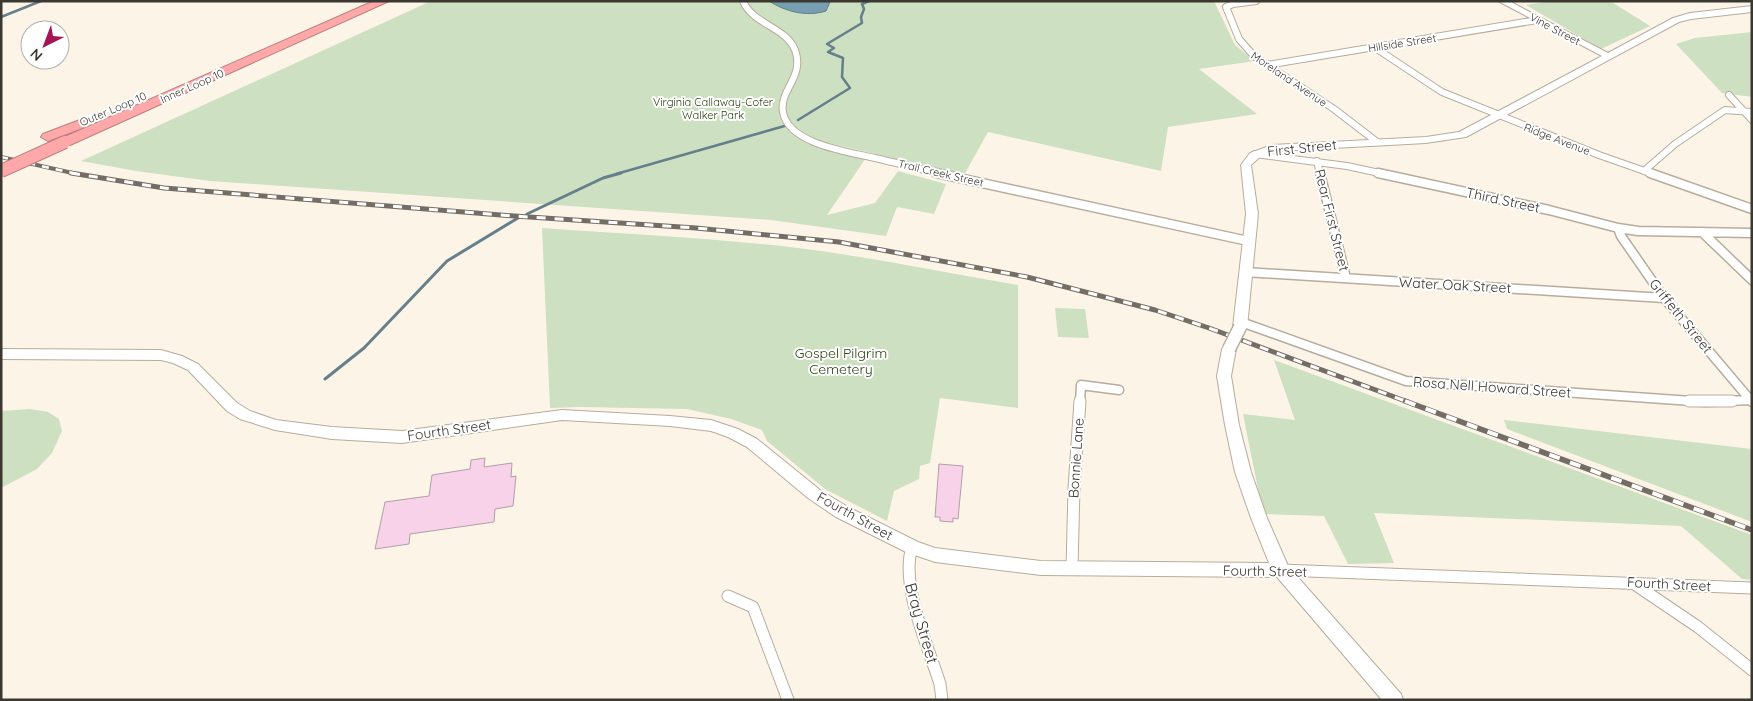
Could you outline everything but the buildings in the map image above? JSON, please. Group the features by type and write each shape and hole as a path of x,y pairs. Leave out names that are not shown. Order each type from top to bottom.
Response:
{"highway":[{"name":"Outer Loop 10","path":"1,157 362,1"},
{"name":"Inner Loop 10","path":"1,170 384,1"},
{"path":"324,18 339,9"}],"street":[{"name":"Trail Creek Street","path":"743,1 747,12 781,32 794,49 798,67 793,83 783,99 782,111 787,122 806,138 842,150 947,175 1248,241"},
{"name":"Moreland Avenue","path":"1256,1 1233,4 1227,6 1226,9 1239,39 1248,51 1378,142"},
{"name":"Vine Street","path":"1502,1 1608,56"},
{"name":"First Street","path":"1394,700 1281,570 1243,472 1232,426 1224,376 1229,349 1241,324 1252,214 1246,165 1248,160 1255,154 1273,148 1291,146 1448,138 1470,131 1680,18 1752,9"},
{"name":"Hillside Street","path":"1267,65 1537,20"},
{"name":"Ridge Avenue","path":"1374,47 1442,92 1498,116 1752,209"},
{"path":"1729,95 1752,120"},
{"path":"1644,171 1675,144 1725,110 1752,112"},
{"name":"Third Street","path":"1255,154 1317,161 1356,168 1530,206 1618,228 1638,231 1752,233"},
{"name":"Rear First Street","path":"1317,161 1346,278"},
{"name":"Griffeth Street","path":"1618,228 1621,236 1664,298 1751,401"},
{"path":"1702,232 1752,280"},
{"name":"Water Oak Street","path":"1245,272 1664,298"},
{"name":"Rosa Nell Howard Street","path":"1241,324 1406,381 1706,402 1751,401"},
{"name":"Fourth Street","path":"1,354 161,355 177,359 193,368 232,407 245,415 275,425 332,433 384,438 402,437 562,415 670,421 711,426 733,433 752,443 826,503 935,556 1041,568 1281,570 1752,588"},
{"name":"Bonnie Lane","path":"1072,569 1074,488 1081,385 1119,390"},
{"name":"Bray Street","path":"912,546 908,560 910,589 940,684 942,700"},
{"path":"1633,582 1698,626 1752,670"},
{"path":"728,596 753,607 788,700"}],"green space":[{"name":"Virginia Callaway-Cofer Walker Park","path":"431,1 1214,1 1235,45 1255,61 1199,69 1257,114 1168,127 1161,171 988,132 964,175 829,143 825,148 866,158 827,215 875,203 898,171 946,184 934,214 897,207 886,236 771,220 210,181 81,161"},
{"path":"1552,1 1610,1 1650,26 1601,49 1526,5"},
{"path":"1752,32 1752,97 1722,93 1676,44 1695,38"},
{"name":"Gospel Pilgrim Cemetery","path":"542,228 798,248 881,260 1018,285 1018,408 940,398 930,463 920,466 919,479 894,491 887,521 825,489 767,441 762,430 731,419 687,409 550,408"},
{"path":"1055,308 1085,309 1089,338 1058,337"},
{"path":"1274,360 1752,535 1752,580 1742,579 1681,526 1374,513 1394,563 1348,564 1324,516 1263,514 1243,414 1295,420"},
{"path":"30,409 48,412 59,419 62,431 52,453 37,469 1,488 1,411"},
{"path":"1504,420 1752,449 1752,522 1507,429"}],"water":[{"path":"769,1 830,2 826,11 811,14 789,11"}],"waterway":[{"path":"1,17 41,1"},
{"path":"798,120 850,88 842,77 843,58 828,52 834,48 827,44 862,23 861,17 864,9 862,4 869,1"},
{"path":"616,174 788,125"},
{"path":"527,214 603,178 621,173"},
{"path":"325,379 364,348 447,261 518,218"}],"railway":[{"path":"1,157 76,174"},
{"path":"71,173 76,174"},
{"path":"76,174 164,188 514,216 696,228 839,242 1027,277 1155,310 1209,328 1408,402"},
{"path":"1405,401 1752,530"}]}
